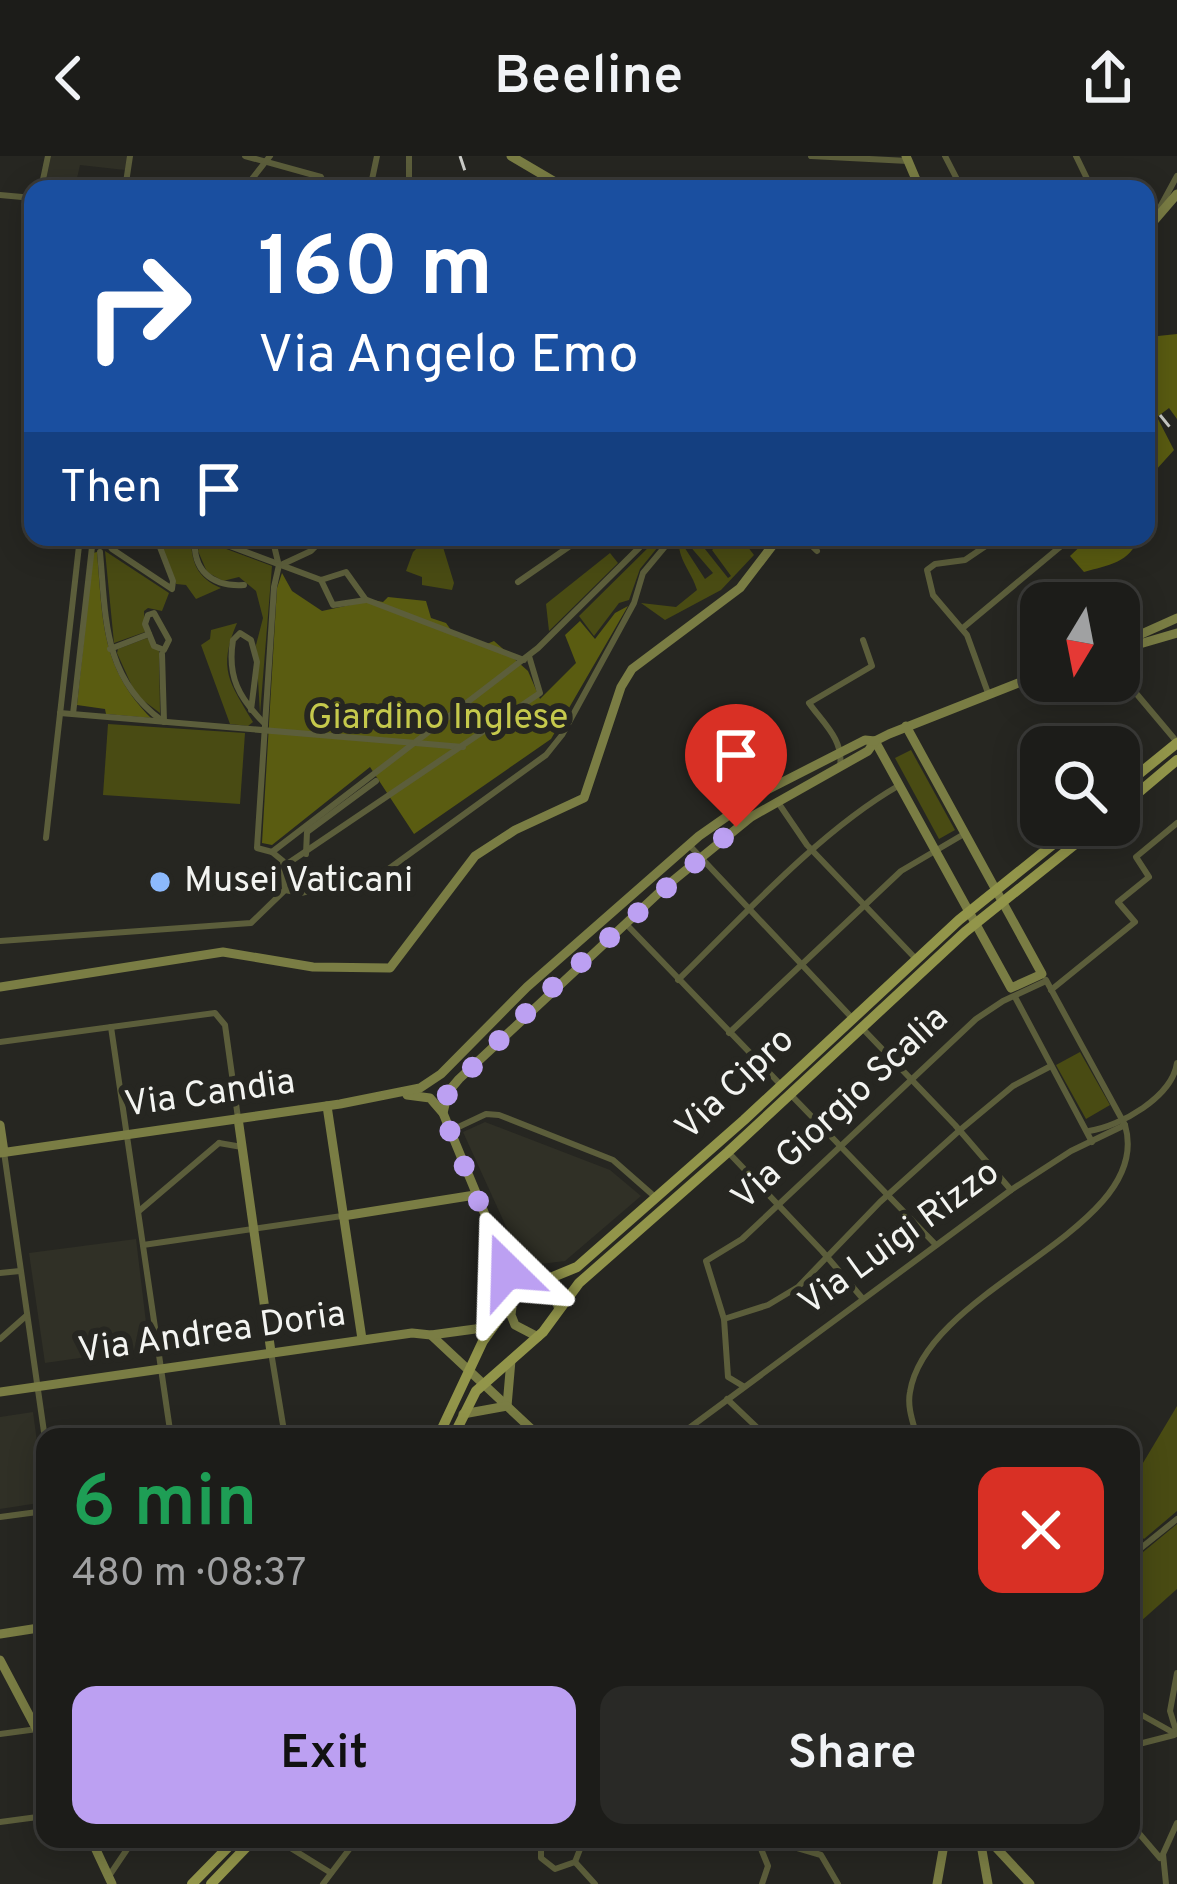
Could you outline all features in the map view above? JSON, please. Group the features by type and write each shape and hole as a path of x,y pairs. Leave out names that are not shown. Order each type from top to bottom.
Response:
{"main road":[{"path":"511,156 552,180"},
{"path":"1155,220 1177,194"},
{"path":"0,987 227,952 313,967 391,967 475,856 506,834 584,798 628,675 650,653 740,588 772,546"},
{"path":"1140,636 1177,618"},
{"path":"1140,642 1177,633"},
{"path":"443,1114 452,1085 736,827 868,751 875,741 1020,682"},
{"path":"875,741 1012,992 1044,978 906,726"},
{"name":"Via Candia","path":"2,1152 402,1095 426,1084 527,987 689,845 743,804 865,740 875,741"},
{"path":"1140,773 1177,742"},
{"path":"1140,791 1177,760"},
{"path":"999,897 1054,846"},
{"path":"971,918 1070,846"},
{"name":"Via Cipro","path":"856,1022 916,959 971,918"},
{"name":"Via Cipro","path":"533,1285 572,1271 786,1089 971,918"},
{"name":"Via Cipro","path":"558,1314 578,1282 728,1152 786,1089"},
{"path":"402,1095 430,1098 443,1114 506,1263 520,1279 557,1296 558,1314 484,1384 457,1428"},
{"path":"327,1106 362,1339"},
{"path":"238,1118 271,1352"},
{"path":"0,1125 2,1152"},
{"path":"343,1216 476,1195"},
{"path":"442,1428 490,1328 513,1299 533,1285"},
{"path":"513,1299 514,1325 538,1336"},
{"name":"Via Andrea Doria","path":"0,1392 362,1339 490,1328"},
{"path":"431,1335 530,1428"},
{"path":"507,1406 511,1360"},
{"path":"463,1414 507,1406"},
{"path":"0,1634 36,1628"},
{"path":"0,1660 36,1720"},
{"path":"95,1848 110,1881"},
{"path":"192,1884 227,1848"},
{"path":"211,1884 245,1848"},
{"path":"937,1884 943,1848"},
{"path":"985,1848 988,1884"},
{"path":"993,1848 1030,1884"}],"street":[{"path":"244,156 269,159 322,180"},
{"path":"811,156 907,158"},
{"path":"1155,220 1177,176"},
{"path":"46,838 79,546"},
{"path":"73,714 94,546"},
{"path":"110,546 172,589 159,546"},
{"path":"195,546 195,558 207,576 226,585 244,585"},
{"path":"229,546 321,580 346,572 367,600"},
{"path":"0,941 251,923 284,890 284,866 272,851 257,848 279,565 274,546"},
{"path":"279,565 316,546"},
{"path":"518,582 570,546"},
{"path":"272,851 526,658 641,546"},
{"path":"284,890 301,893 383,873 546,755 562,735 634,603 643,573 666,546"},
{"path":"812,546 817,551"},
{"path":"986,546 965,560 928,568 930,590 963,628 988,693"},
{"path":"963,628 1061,546"},
{"path":"100,553 110,649 136,700 164,722"},
{"path":"284,866 540,693 526,658 367,600 333,605 321,580"},
{"path":"154,614 169,640 167,648 156,648 149,634 145,620 154,614"},
{"path":"254,729 253,712 257,662 251,640 240,633 234,638 230,671 235,688 253,712 264,727"},
{"path":"110,649 149,634"},
{"path":"840,767 842,752 809,703 872,666 863,640"},
{"path":"162,654 164,722"},
{"path":"1140,697 1177,742"},
{"path":"60,713 464,747"},
{"path":"306,854 307,832 376,781"},
{"path":"678,980 813,852 865,807 898,786"},
{"path":"777,801 813,852 916,959"},
{"path":"1051,990 1135,922 1118,902 1149,877 1136,857 1177,824"},
{"path":"729,1033 901,871 964,834"},
{"path":"689,845 960,1130 1011,1190"},
{"path":"625,923 936,1245"},
{"path":"914,1428 908,1399 915,1371 928,1350 957,1316 1057,1241 1112,1191 1129,1158 1124,1121 1044,978"},
{"path":"1012,992 1093,1142"},
{"name":"Via Giorgio Scalia","path":"724,1319 706,1262 736,1244 911,1078 1012,992"},
{"path":"0,1042 208,1012 220,1015 238,1118"},
{"path":"111,1027 170,1428"},
{"path":"473,1041 476,1050 486,1052"},
{"path":"1086,1129 1094,1131 1124,1121 1164,1093 1177,1063"},
{"path":"743,1386 728,1375 724,1319 790,1294 888,1195 1001,1094 1051,1066"},
{"path":"450,1131 484,1115 500,1115 613,1160 657,1198"},
{"name":"Via Luigi Rizzo","path":"725,1401 1011,1190 1124,1121"},
{"path":"209,1122 218,1143"},
{"path":"139,1211 218,1143"},
{"path":"218,1143 242,1147"},
{"path":"2,1152 43,1428"},
{"path":"728,1152 863,1300"},
{"path":"143,1245 343,1216"},
{"path":"490,1328 490,1311 506,1275 506,1263"},
{"path":"0,1274 20,1270"},
{"path":"0,1339 26,1316"},
{"path":"271,1352 283,1428"},
{"path":"688,1428 725,1401 757,1428"},
{"path":"0,1517 36,1511"},
{"path":"1140,1549 1177,1519"},
{"path":"1177,1673 1170,1711 1177,1734"},
{"path":"1140,1714 1177,1734"},
{"path":"0,1734 36,1729"},
{"path":"1140,1744 1177,1734"},
{"path":"0,1822 36,1817"},
{"path":"1166,1884 1162,1861 1177,1823"},
{"path":"1140,1835 1162,1861"},
{"path":"110,1881 129,1848"},
{"path":"291,1848 332,1873"},
{"path":"322,1884 350,1848"},
{"path":"541,1848 549,1868 560,1869 575,1862 580,1848"},
{"path":"761,1848 767,1863 762,1884"},
{"path":"797,1848 821,1855 838,1884"},
{"path":"575,1862 595,1884"}],"shaded area":[{"path":"51,156 129,156 125,170 80,165 77,180 46,180"},
{"path":"161,546 192,546 197,568 221,588 196,599 186,585 176,584"},
{"path":"200,546 218,546 272,566 260,714 256,645 263,618 256,591 239,577 223,581 207,572"},
{"path":"419,546 444,546 452,590 422,585 422,577 406,571"},
{"path":"650,546 659,546 640,569 629,600 619,603 594,636 579,616"},
{"path":"680,546 705,579 713,573 690,546 703,546 728,578 712,550 747,546 754,555 721,590 665,620 641,603 676,607 697,590"},
{"path":"105,551 169,593 162,611 144,611 145,632 114,643"},
{"path":"610,553 618,563 549,631 546,604"},
{"path":"237,623 227,664 253,722 248,726 230,724 201,645 210,639 211,630"},
{"path":"147,638 159,651 160,713 136,695 117,653"},
{"path":"108,724 245,733 240,804 103,795"},
{"path":"911,750 955,830 939,839 895,758"},
{"path":"1080,1052 1110,1105 1086,1119 1056,1065"},
{"path":"485,1122 610,1170 641,1196 565,1261 524,1266 463,1132"},
{"path":"136,1239 149,1348 45,1363 29,1253"},
{"path":"1177,1406 1177,1511 1144,1539 1140,1536 1140,1468"},
{"path":"33,1412 36,1503 0,1509 0,1417"},
{"path":"1177,1524 1177,1589 1140,1622 1140,1555"}],"green space":[{"path":"1155,332 1158,336 1177,334 1177,419 1169,408 1157,417 1174,450 1155,471"},
{"path":"1081,546 1135,546 1124,558 1084,572 1070,556"},
{"path":"97,552 104,622 114,662 122,681 151,718 106,714 105,709 77,705 93,553"},
{"name":"Giardino Inglese","path":"282,573 292,591 322,611 383,602 388,597 426,601 431,618 446,623 456,637 487,644 494,641 528,671 540,699 576,663 565,635 580,621 595,639 615,613 628,606 551,739 414,834 370,767 272,845 262,843 277,588"}],"railway":[{"path":"460,156 468,180"},
{"path":"1160,415 1177,436"}],"place":[{"name":"Musei Vaticani","path":"160,882"}],"route":[{"path":"507,1271 443,1114 448,1092 545,994 736,827"}]}
